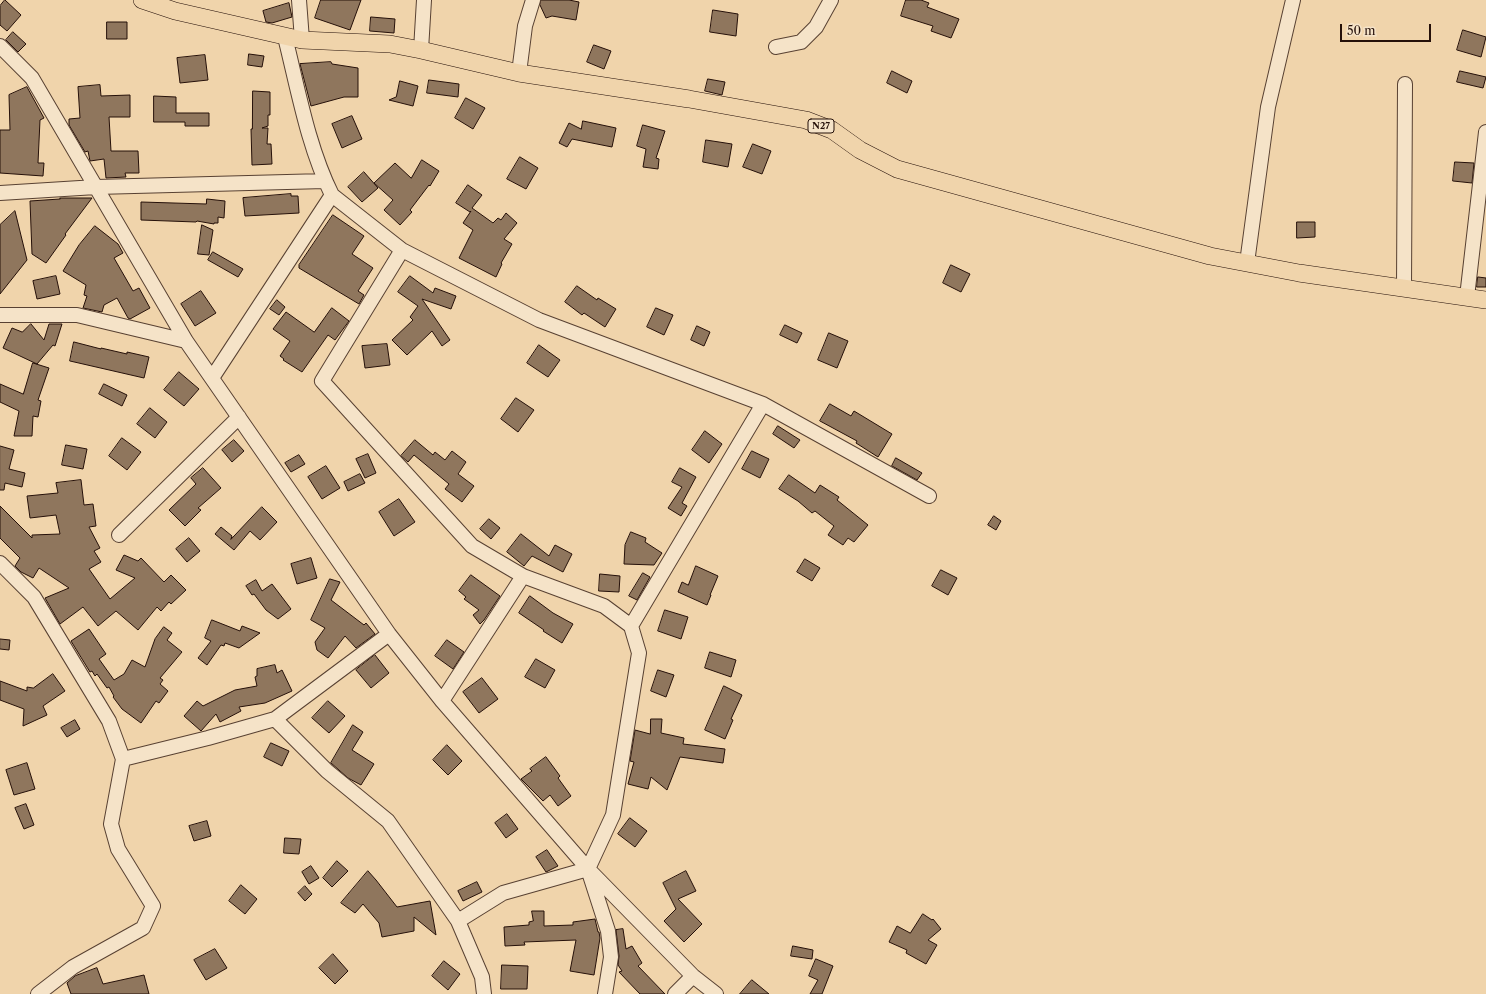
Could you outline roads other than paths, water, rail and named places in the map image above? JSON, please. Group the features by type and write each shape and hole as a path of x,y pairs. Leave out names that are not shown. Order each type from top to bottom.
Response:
{"main road":[{"name":"N27","path":"142,0 175,11 285,37 302,40 390,44 519,73 704,102 806,120 832,130 860,150 897,169 1210,256 1298,273 1486,300"}],"street":[{"path":"299,0 302,40"},
{"path":"421,50 424,0"},
{"path":"519,73 525,26 533,0"},
{"path":"776,47 801,42 816,27 832,0"},
{"path":"1247,263 1268,108 1293,0"},
{"path":"285,37 306,124 325,180 332,195 402,250 540,320 763,404 929,496"},
{"path":"0,46 32,78 186,341 389,634 442,701 588,870 693,976 716,994"},
{"path":"1404,288 1405,84"},
{"path":"1467,297 1486,132"},
{"path":"0,193 96,187 325,180"},
{"path":"212,378 332,195"},
{"path":"402,250 322,381 472,546 523,576 604,606 630,626 639,653 613,815 588,870 608,931 611,957 605,994"},
{"path":"0,315 77,316 186,341"},
{"path":"630,626 763,404"},
{"path":"119,535 238,417"},
{"path":"0,563 34,597 109,721 123,759 111,824 118,849 153,906 143,928 72,967 38,994"},
{"path":"442,701 523,576"},
{"path":"123,759 208,738 275,719 389,634"},
{"path":"275,719 327,771 388,821 458,921 482,977 484,994"},
{"path":"458,921 503,893 588,870"},
{"path":"681,992 693,976"}]}
